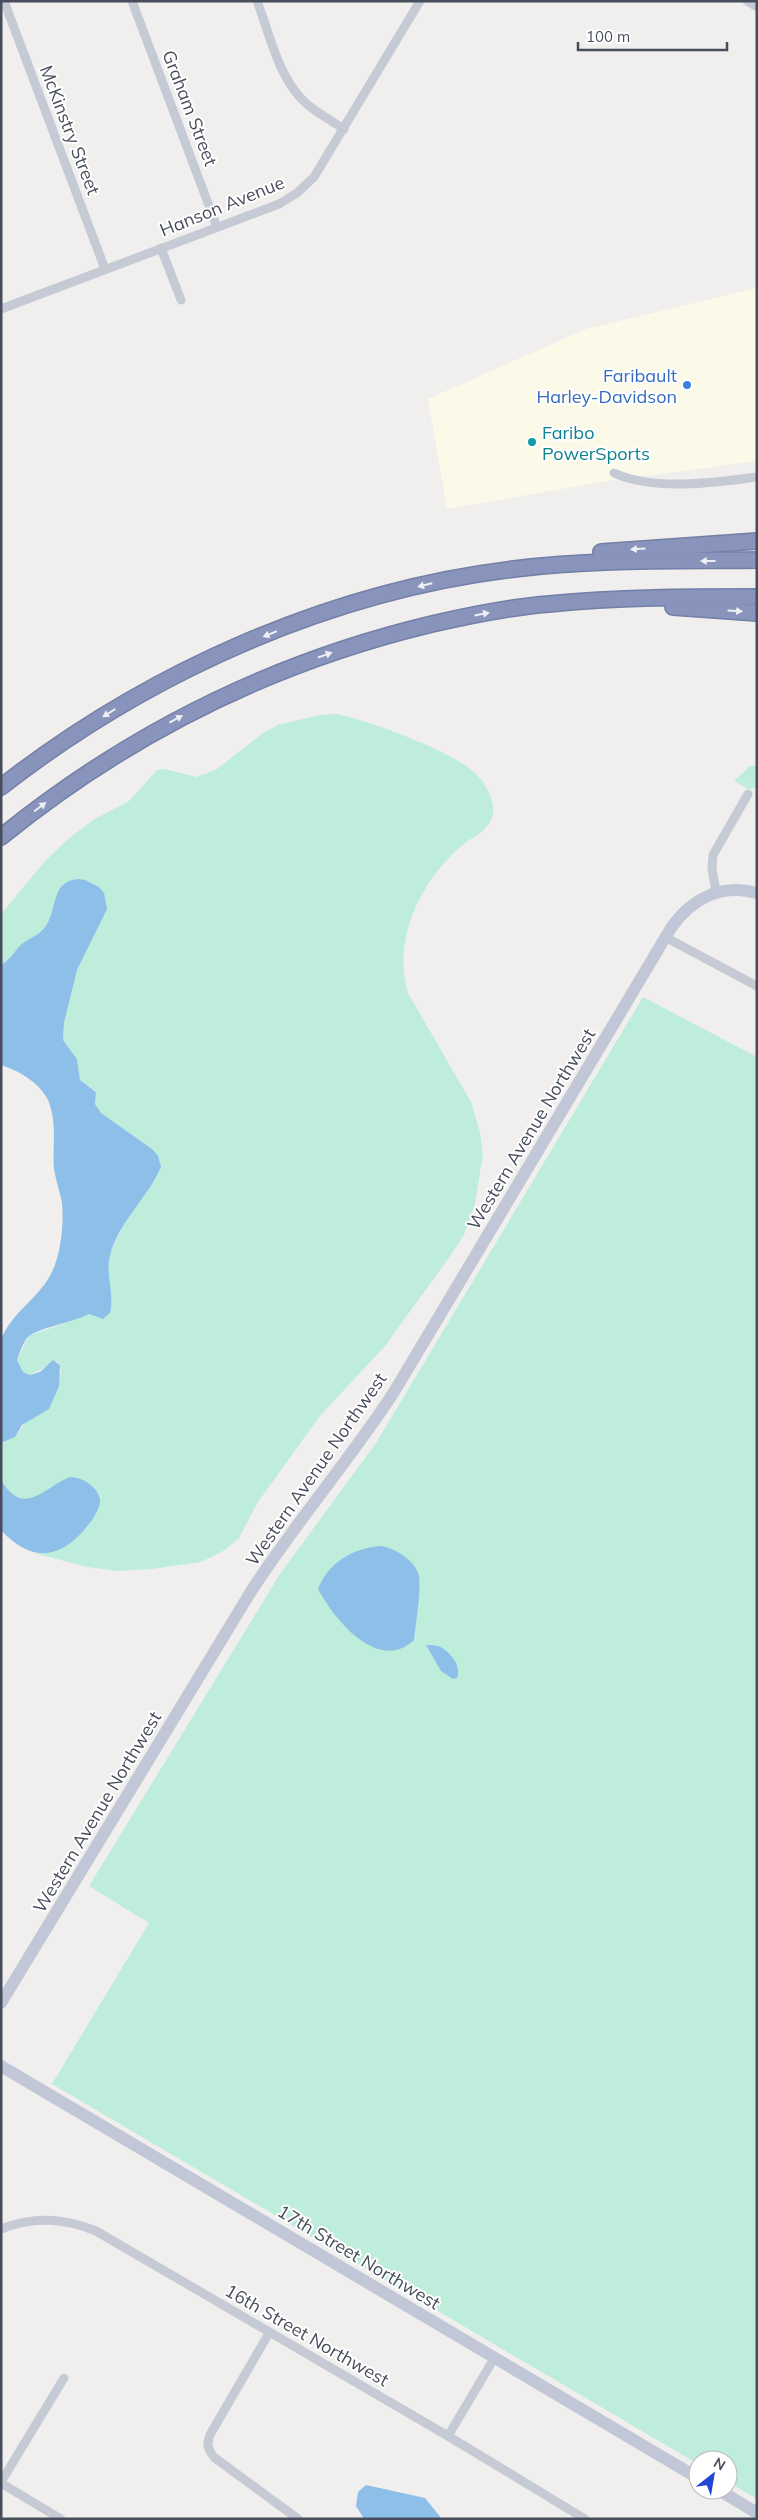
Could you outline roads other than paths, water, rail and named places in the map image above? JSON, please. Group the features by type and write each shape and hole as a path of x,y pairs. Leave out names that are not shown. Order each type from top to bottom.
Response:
{"highway":[{"path":"1,787 73,735 155,686 196,665 338,609 448,580 568,556 757,540"},
{"path":"448,580 512,569 610,561 757,560"},
{"path":"1,837 56,795 153,732 223,696 297,665 401,632 449,620 504,610 622,598 757,597"},
{"path":"581,601 757,613"}],"street":[{"name":"McKinstry Street","path":"4,1 105,269"},
{"name":"Graham Street","path":"132,1 217,227"},
{"path":"257,1 283,69 293,89 307,105 344,129"},
{"name":"Hanson Avenue","path":"1,309 279,204 297,193 314,177 420,1"},
{"path":"747,1 757,7"},
{"path":"161,248 181,300"},
{"path":"614,473 628,480 653,483 706,482 757,477"},
{"path":"748,794 713,854 712,869 716,891 739,890 757,893"},
{"name":"Western Avenue Northwest","path":"1,2003 255,1586 286,1541 358,1447 394,1392 665,937 688,908 716,891"},
{"path":"665,937 757,986"},
{"name":"17th Street Northwest","path":"1,2066 688,2472"},
{"name":"16th Street Northwest","path":"1,2229 33,2220 56,2219 76,2223 96,2231 448,2436 585,2519"},
{"path":"269,2333 211,2433 208,2440 208,2448 215,2458 298,2519"},
{"path":"448,2436 495,2358"},
{"path":"61,2519 1,2482 64,2378"},
{"path":"736,2500 757,2512"}],"water":[{"path":"78,879 85,880 99,887 104,893 107,909 77,970 64,1023 63,1040 77,1059 80,1080 96,1092 95,1104 101,1113 152,1149 158,1156 161,1167 149,1189 126,1221 114,1244 109,1263 110,1313 103,1319 89,1314 39,1331 32,1334 25,1341 17,1360 23,1372 30,1375 40,1372 53,1360 60,1365 59,1386 49,1409 22,1425 15,1437 1,1443 1,1340 11,1322 46,1283 51,1274 59,1249 63,1220 62,1203 54,1169 52,1116 47,1098 27,1077 1,1065 1,965 23,943 43,930 52,913 56,897 63,885"},
{"path":"70,1477 75,1477 90,1484 97,1492 100,1502 92,1520 75,1540 54,1552 33,1552 22,1547 1,1530 1,1480 9,1491 18,1497 26,1499 42,1493"},
{"path":"380,1546 392,1549 404,1556 414,1565 419,1576 414,1640 400,1649 386,1651 372,1647 358,1639 335,1614 318,1589 328,1571 343,1558 360,1550"},
{"path":"426,1645 438,1646 449,1653 457,1665 457,1678 453,1679 441,1671"},
{"path":"366,2485 425,2498 442,2519 364,2519 356,2506 358,2492"}],"place":[{"name":"Faribault Harley-Davidson","path":"687,385"},
{"name":"Faribo PowerSports","path":"532,442"}]}
